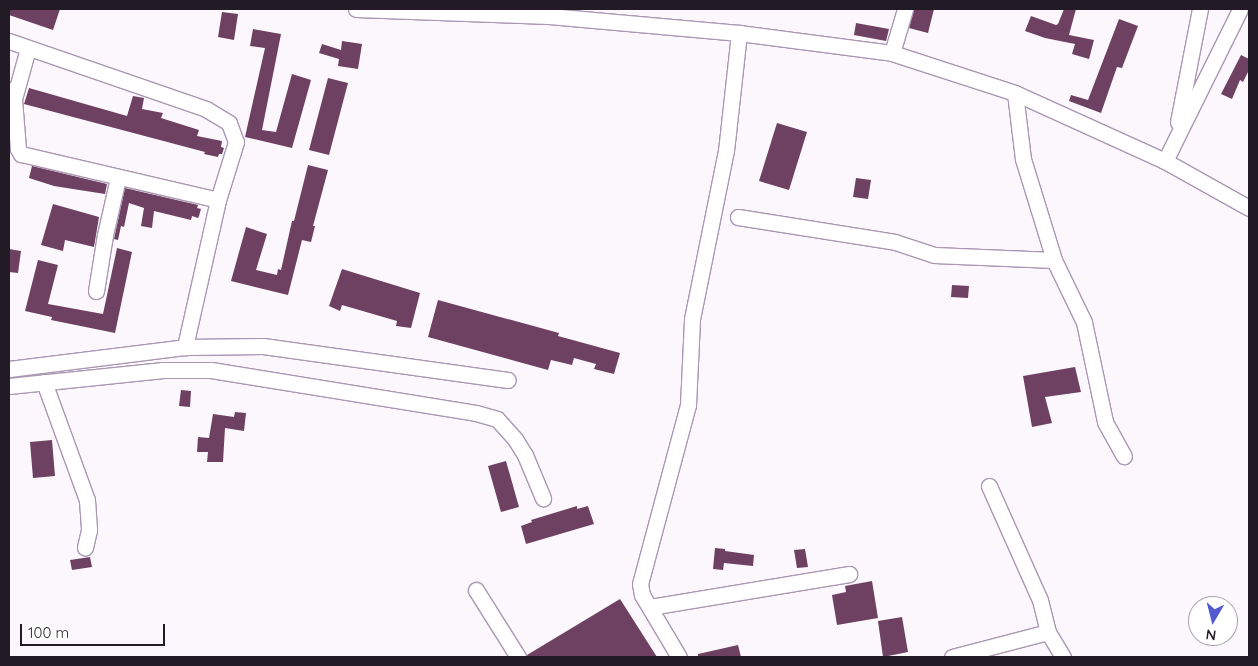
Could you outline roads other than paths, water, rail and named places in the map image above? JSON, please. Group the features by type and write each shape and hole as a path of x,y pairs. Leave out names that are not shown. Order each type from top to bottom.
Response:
{"street":[{"path":"356,9 551,13 739,33 892,53 1015,93 1165,162 1249,208"},
{"path":"892,53 905,9"},
{"path":"1176,138 1200,9"},
{"path":"1165,162 1240,9"},
{"path":"680,657 642,595 640,584 688,405 692,319 726,151 739,33"},
{"path":"9,41 206,109 229,123 236,142 218,200 185,347"},
{"path":"28,48 12,94 13,140 18,149 27,157 218,200"},
{"path":"1015,93 1022,159 1054,260 1084,322 1105,422 1124,456"},
{"path":"96,291 105,235 118,178"},
{"path":"738,218 895,242 934,255 1054,260"},
{"path":"9,369 185,347 263,346 508,380"},
{"path":"9,386 163,370 211,370 476,412 496,419 515,439 525,455 543,498"},
{"path":"44,382 87,500 89,530 85,548"},
{"path":"988,486 1040,600 1048,632 1063,657"},
{"path":"650,607 849,574"},
{"path":"476,590 518,657"},
{"path":"952,657 1048,632"}]}
